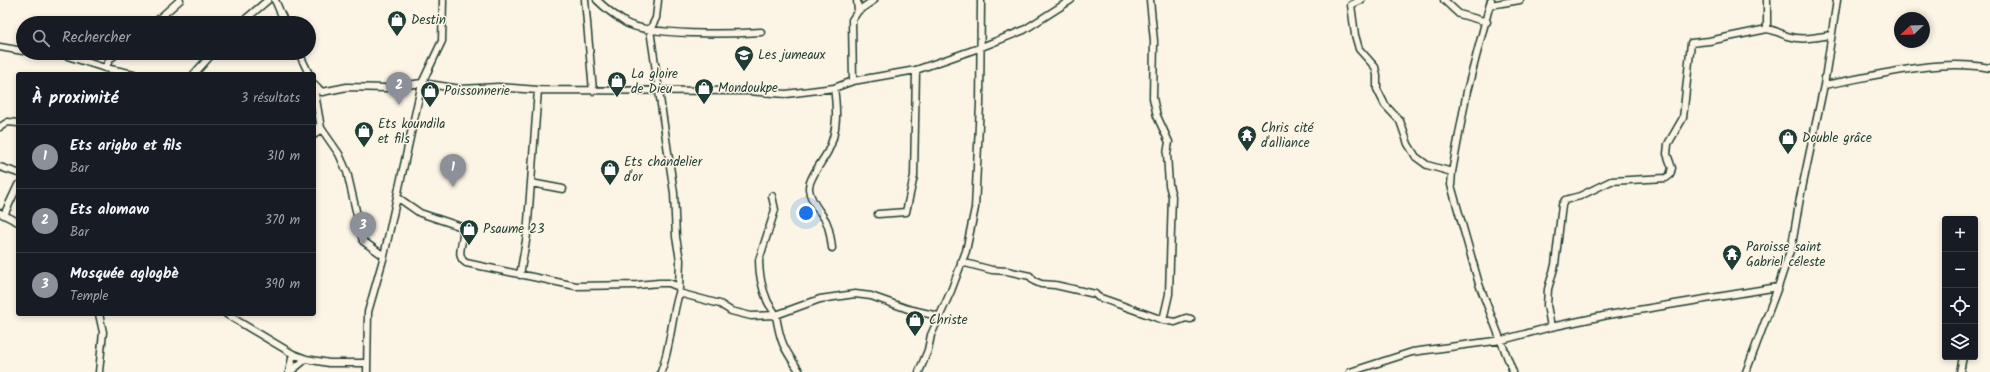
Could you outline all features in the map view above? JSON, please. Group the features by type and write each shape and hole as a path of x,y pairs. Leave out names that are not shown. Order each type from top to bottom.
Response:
{"street":[{"path":"162,16 180,0"},
{"path":"249,16 268,0"},
{"path":"275,0 282,16"},
{"path":"367,372 368,312 384,256 422,83 442,41 443,0"},
{"path":"585,0 593,91"},
{"path":"597,0 627,23 650,30 740,34 761,32"},
{"path":"658,0 656,18 650,30 674,193 676,237 680,260 679,290 668,352 660,372"},
{"path":"857,0 858,11"},
{"path":"853,81 852,20 858,11 874,0"},
{"path":"919,372 938,316 951,291 962,262 975,208 980,104 979,48 981,0"},
{"path":"384,256 363,241 347,172 338,154 317,127 316,92 347,87 385,88 422,83 461,89 498,87 538,90 593,91 748,91 786,94 834,88 853,81 916,70 979,48 1024,30 1071,0"},
{"path":"1150,0 1154,41 1154,98 1157,116 1169,142 1167,154 1168,185 1172,196 1169,294 1163,320"},
{"path":"1361,0 1351,5 1355,35 1359,49 1375,67 1377,75 1377,89 1385,105 1400,121 1408,144 1416,157 1428,165 1452,172"},
{"path":"1444,0 1459,14 1487,22"},
{"path":"1514,372 1479,284 1454,202 1451,185 1452,172 1468,91 1491,2 1520,0"},
{"path":"1767,29 1768,0"},
{"path":"1746,372 1792,245 1800,198 1824,86 1837,0"},
{"path":"1551,327 1547,305 1548,289 1555,264 1562,205 1565,200 1580,196 1611,181 1666,178 1670,175 1672,168 1667,154 1668,144 1683,118 1692,42 1710,41 1767,29 1789,37 1806,39 1831,35"},
{"path":"0,47 16,50"},
{"path":"80,60 124,72"},
{"path":"105,68 111,60"},
{"path":"195,72 206,60"},
{"path":"302,60 308,72"},
{"path":"1824,86 1936,65 1964,65 1990,68"},
{"path":"878,214 906,212 908,206 914,176 916,70"},
{"path":"832,248 828,227 813,201 809,189 811,180 829,150 834,133 837,108 834,88"},
{"path":"520,275 527,235 538,90"},
{"path":"0,128 8,122 16,123"},
{"path":"0,167 16,172"},
{"path":"531,183 563,189"},
{"path":"16,189 2,214 16,221"},
{"path":"772,196 775,210 759,264 767,301 776,315 780,341 800,372"},
{"path":"397,197 420,213 462,226 463,230 460,254 462,260 466,263 520,275 576,286 669,283 679,290 720,304 731,311 751,316 776,315 820,299 855,294 871,296 908,309 938,316"},
{"path":"962,262 992,270 1007,271 1030,276 1034,281 1042,284 1055,285 1095,294 1098,297 1163,320 1174,322 1186,318 1191,319"},
{"path":"1350,372 1412,352 1502,340 1551,327 1608,316 1778,287"},
{"path":"99,316 103,332 99,372"},
{"path":"229,316 293,354 306,359 329,363 367,363"},
{"path":"290,372 293,354"},
{"path":"290,372 306,359"},
{"path":"1960,372 1962,360"}],"place":[{"name":"Destin","path":"397,37"},
{"name":"Les jumeaux","path":"744,72"},
{"name":"La gloire de Dieu","path":"617,98"},
{"name":"Ets alomavo","path":"399,105"},
{"name":"Mondoukpe","path":"704,105"},
{"name":"Poissonnerie","path":"430,108"},
{"name":"Ets koundila et fils","path":"364,148"},
{"name":"Chris cité d'alliance","path":"1247,152"},
{"name":"Double grâce","path":"1788,155"},
{"name":"Ets chandelier d'or","path":"610,186"},
{"name":"Ets arigbo et fils","path":"453,187"},
{"name":"Mosquée aglogbè","path":"363,245"},
{"name":"Psaume 23","path":"469,246"},
{"name":"Paroisse saint Gabriel céleste","path":"1732,271"},
{"name":"Christe","path":"915,337"}]}
